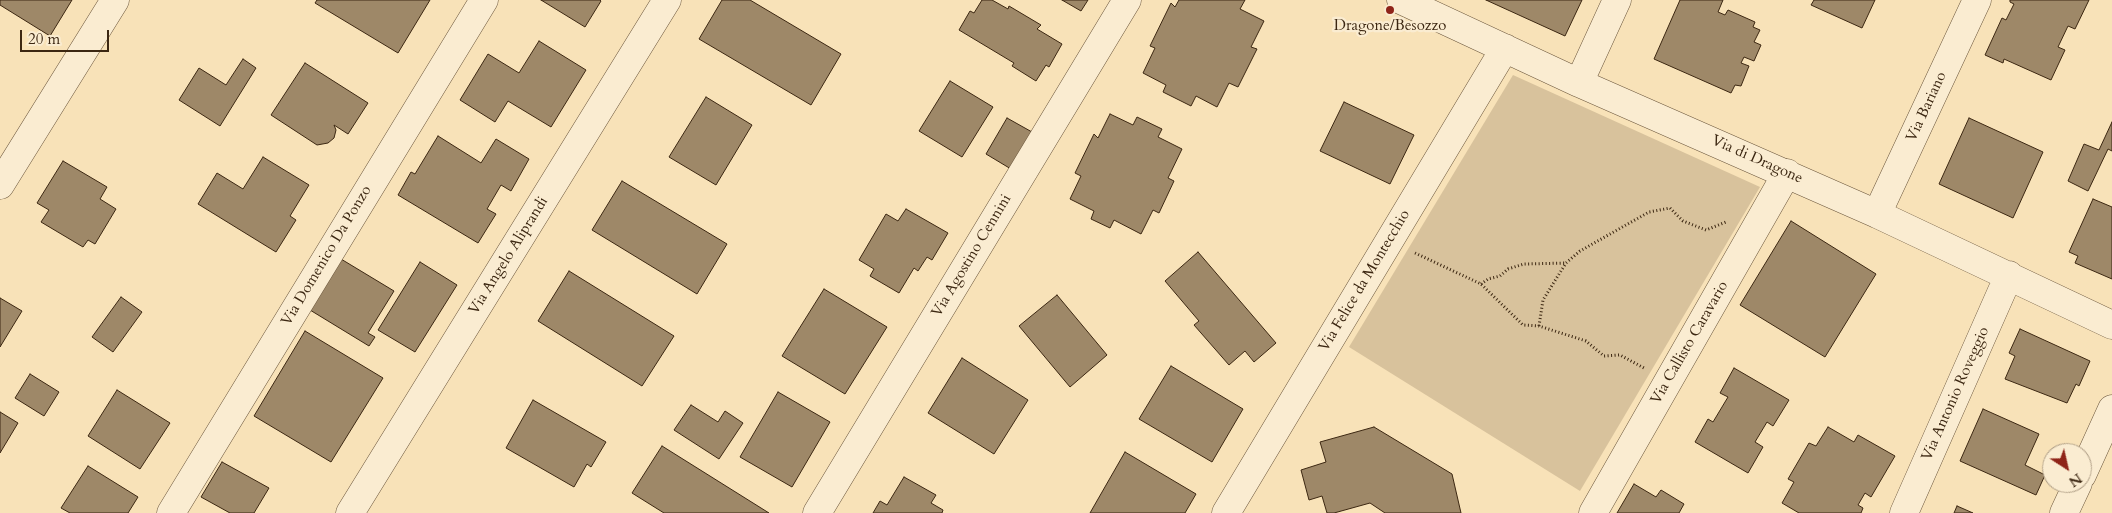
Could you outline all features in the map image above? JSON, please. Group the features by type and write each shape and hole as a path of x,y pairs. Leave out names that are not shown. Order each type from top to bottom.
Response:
{"street":[{"path":"0,185 115,0"},
{"name":"Via Domenico Da Ponzo","path":"171,513 484,0"},
{"name":"Via Angelo Aliprandi","path":"350,513 667,0"},
{"name":"Via Agostino Cennini","path":"816,513 1127,0"},
{"name":"Via di Dragone","path":"1401,0 1579,83 1788,173 2009,275 2112,325"},
{"path":"1579,83 1617,0"},
{"name":"Via Bariano","path":"1877,214 1977,0"},
{"name":"Via Felice da Montecchio","path":"1226,513 1505,48"},
{"name":"Via Callisto Caravario","path":"1593,513 1788,173"},
{"name":"Via Antonio Roveggio","path":"1904,513 2009,275"},
{"path":"2092,453 2112,409"},
{"path":"2064,513 2073,493"}],"path":[{"path":"1539,326 1543,300 1566,263 1580,251 1649,212 1670,208 1683,221 1706,230 1731,220 1758,225"},
{"path":"1390,239 1427,260 1481,284 1523,325 1539,326 1586,341 1604,356 1620,355 1670,379"},
{"path":"1481,284 1488,278 1500,276 1508,269 1524,264 1566,263"}],"shaded area":[{"path":"1513,75 1760,187 1580,491 1349,347"}],"building":[{"path":"0,0 72,0 50,36 0,5"},
{"path":"317,0 430,0 398,53 315,3"},
{"path":"541,0 600,0 601,1 585,27"},
{"path":"722,0 750,0 841,54 811,105 699,39"},
{"path":"982,0 992,0 1008,9 1009,6 1041,25 1037,29 1062,44 1049,67 1046,65 1036,81 1012,66 1014,63 959,30 970,11 974,13"},
{"path":"1062,0 1088,0 1081,11"},
{"path":"1179,0 1245,0 1240,9 1264,21 1251,47 1257,49 1238,87 1229,83 1217,107 1196,96 1191,106 1163,92 1166,85 1143,73 1155,48 1150,46 1171,3 1175,7"},
{"path":"1486,0 1582,0 1565,36"},
{"path":"1680,0 1723,0 1718,12 1725,15 1728,10 1755,22 1753,27 1760,30 1754,42 1761,45 1754,61 1744,57 1741,63 1749,66 1741,86 1735,85 1731,93 1654,59"},
{"path":"1814,0 1875,0 1862,28 1811,5"},
{"path":"2010,0 2089,0 2075,29 2068,26 2058,47 2065,50 2051,80 2004,59 2003,63 1985,55 2002,18 2006,20 2014,4"},
{"path":"539,41 586,70 551,127 508,101 495,122 460,100 488,54 519,73"},
{"path":"243,59 256,68 220,126 179,100 199,68 226,85"},
{"path":"305,63 368,103 348,134 334,125 336,130 334,138 328,143 317,145 271,115"},
{"path":"950,81 993,107 962,157 919,131"},
{"path":"706,97 752,125 716,185 669,157"},
{"path":"1344,102 1414,135 1390,184 1320,151"},
{"path":"1110,114 1133,125 1137,117 1162,129 1158,137 1182,149 1168,178 1174,181 1159,213 1153,210 1141,234 1114,220 1110,228 1091,219 1094,211 1070,199 1081,176 1075,173 1094,134 1098,138"},
{"path":"1007,118 1032,132 1011,169 986,154"},
{"path":"1969,118 2043,152 2013,218 1939,184"},
{"path":"2112,122 2112,151 2108,149 2088,191 2068,181 2084,144 2099,150"},
{"path":"438,136 481,163 496,139 529,159 511,191 501,185 487,209 496,214 478,243 398,195 411,172 415,174"},
{"path":"263,157 309,185 290,216 296,220 276,252 198,204 217,173 243,189"},
{"path":"63,161 107,187 100,199 116,209 95,244 88,240 83,247 41,222 49,210 37,203"},
{"path":"622,181 727,244 697,294 592,230"},
{"path":"2093,199 2112,207 2112,279 2075,263 2078,256 2069,252"},
{"path":"906,209 948,233 932,260 927,257 918,271 914,268 899,293 870,276 874,269 859,260 886,214 898,221"},
{"path":"1791,221 1876,274 1825,357 1740,305"},
{"path":"1198,252 1276,343 1254,362 1245,351 1229,365 1194,325 1199,321 1165,281"},
{"path":"341,259 394,291 368,333 375,337 369,346 310,310"},
{"path":"420,262 457,285 415,352 378,330"},
{"path":"569,271 674,336 642,386 538,321"},
{"path":"824,289 887,327 845,394 782,356"},
{"path":"1057,295 1107,355 1070,387 1019,326"},
{"path":"121,297 142,312 113,352 92,337"},
{"path":"0,298 22,311 0,347"},
{"path":"2020,329 2090,361 2079,386 2076,384 2067,403 2005,379 2015,356 2009,353"},
{"path":"305,331 383,378 331,462 254,416"},
{"path":"962,358 1028,400 994,454 928,413"},
{"path":"1171,366 1243,409 1212,462 1139,419"},
{"path":"1734,368 1789,400 1773,426 1767,422 1755,442 1763,447 1748,473 1695,442 1708,419 1713,422 1728,397 1720,393"},
{"path":"30,374 59,392 44,416 15,398"},
{"path":"117,390 170,423 140,469 88,436"},
{"path":"778,392 830,422 792,487 740,457"},
{"path":"533,400 606,442 591,467 587,464 574,487 506,448"},
{"path":"691,405 718,422 725,411 743,423 719,459 674,430"},
{"path":"1983,409 2039,434 2025,465 2042,474 2042,482 2036,495 1960,461"},
{"path":"0,412 18,423 0,453"},
{"path":"1374,427 1452,474 1461,513 1385,513 1370,503 1334,513 1327,513 1322,496 1309,500 1301,470 1326,462 1320,442"},
{"path":"1828,427 1854,442 1858,435 1895,456 1871,497 1865,493 1858,505 1863,508 1861,513 1799,513 1782,503 1794,482 1788,479 1809,443 1816,446"},
{"path":"662,446 769,513 664,513 632,493"},
{"path":"1125,452 1196,494 1185,513 1090,513"},
{"path":"222,462 269,488 254,513 230,513 201,497"},
{"path":"88,466 138,497 128,513 70,513 61,508"},
{"path":"904,477 936,495 931,503 943,510 942,513 873,513 880,501 887,505"},
{"path":"1634,484 1656,497 1661,490 1684,504 1679,513 1617,513"},
{"path":"1957,506 1973,513 1954,513"}],"place":[{"name":"Dragone/Besozzo","path":"1390,10"}]}
